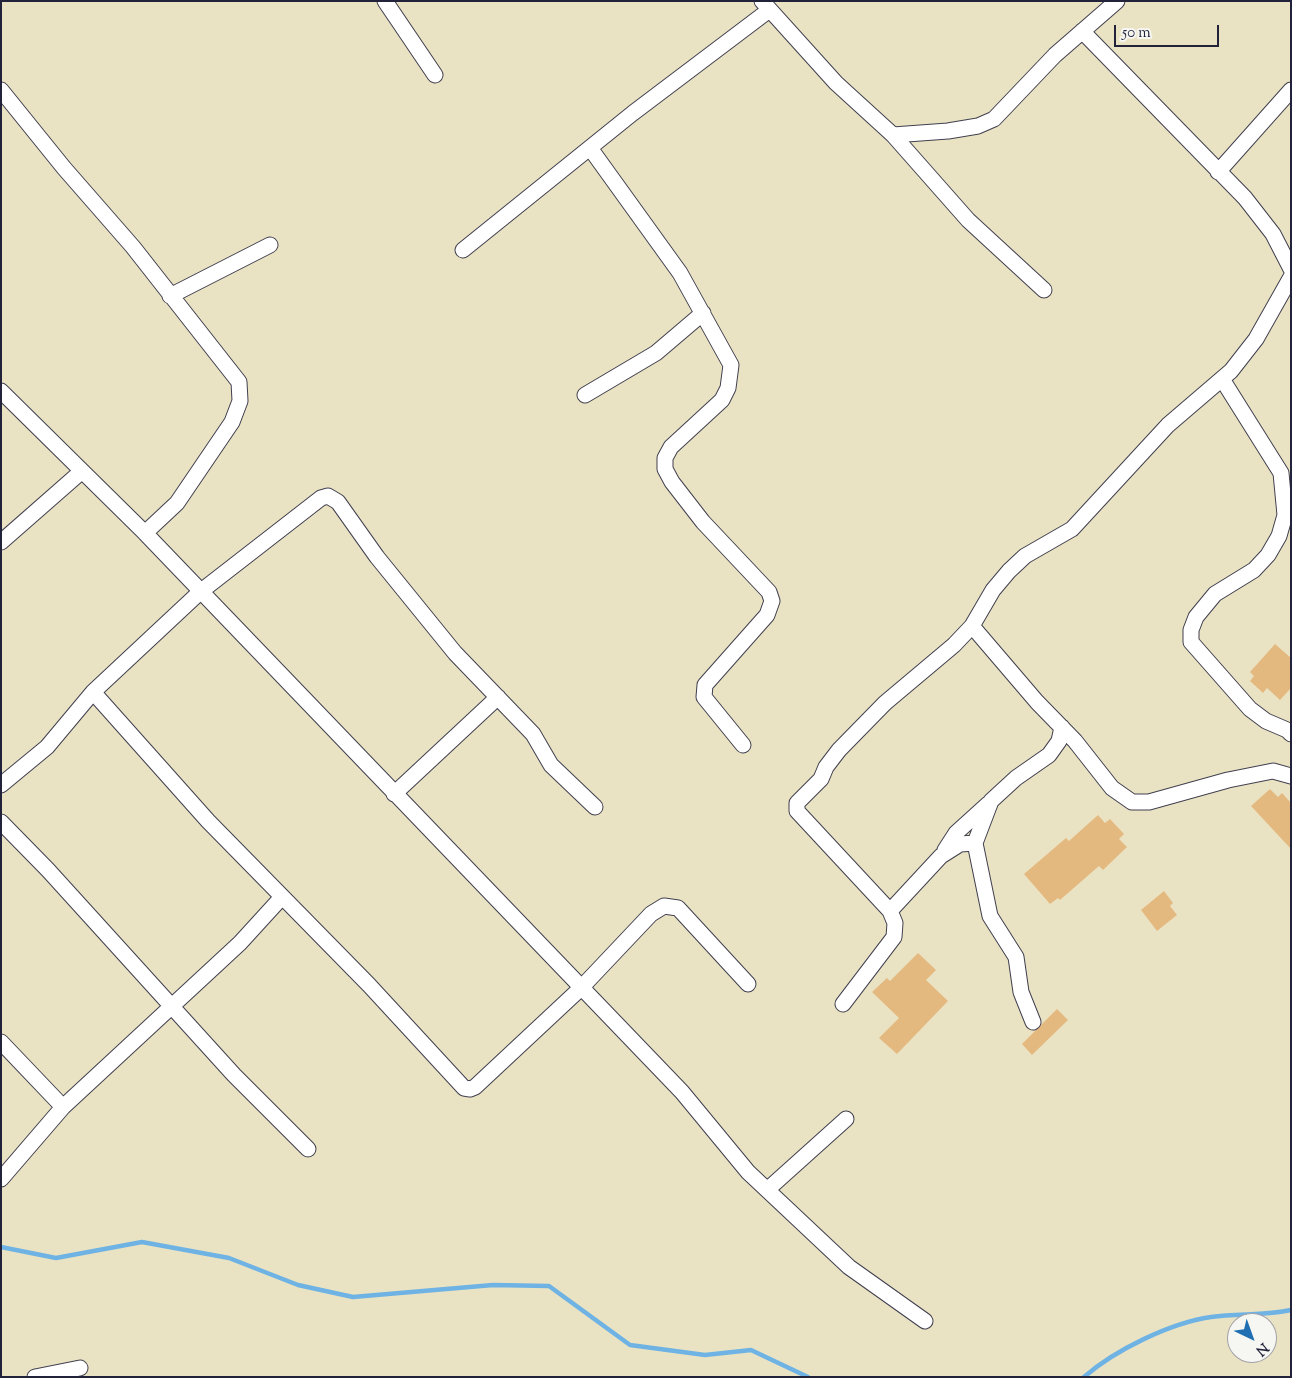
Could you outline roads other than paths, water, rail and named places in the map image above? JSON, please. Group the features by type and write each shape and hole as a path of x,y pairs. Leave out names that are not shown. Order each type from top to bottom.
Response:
{"street":[{"path":"385,1 435,75"},
{"path":"893,135 948,131 978,126 994,119 1055,56 1117,1"},
{"path":"463,250 765,6 836,82 893,135 968,220 1044,290"},
{"path":"1082,31 1245,198 1273,234 1291,269"},
{"path":"1,90 64,168 133,247 239,382 240,401 232,422 177,503 145,533"},
{"path":"1218,172 1291,90"},
{"path":"590,148 680,273 732,365 730,382 722,400 671,447 665,458 665,469 672,482 703,522 770,592 772,601 767,615 705,685 703,691 704,697 744,745"},
{"path":"170,296 270,245"},
{"path":"843,1004 894,937 895,923 890,911 797,811 796,806 821,779 826,767 839,750 885,703 954,645 972,626 993,590 1009,571 1025,556 1072,529 1168,425 1231,371 1256,339 1291,277"},
{"path":"585,395 656,353 703,314"},
{"path":"1222,379 1281,473 1285,516 1279,536 1268,555 1254,570 1216,594 1196,617 1191,630 1191,642 1250,709 1266,721 1287,730 1291,734"},
{"path":"1,391 145,533 580,988 682,1092 748,1172 850,1267 925,1322"},
{"path":"1,542 82,471"},
{"path":"1,785 47,747 93,692 200,592 281,528 321,498 328,496 338,502 377,557 455,653 533,734 551,765 595,807"},
{"path":"972,626 1037,702 1075,740 1112,788 1132,802 1149,802 1272,770 1291,776"},
{"path":"93,692 208,821 375,992 464,1088 470,1089 475,1087 580,988 651,914 664,906 673,905 748,984"},
{"path":"394,794 498,697"},
{"path":"890,911 941,856 956,833 1016,778 1049,755 1059,740 1062,728"},
{"path":"992,801 975,843 990,916 1016,957 1022,992 1033,1022"},
{"path":"1,822 48,870 234,1075 308,1149"},
{"path":"941,856 960,844 975,843"},
{"path":"1,1179 63,1107 240,943 282,897"},
{"path":"1,1042 63,1107"},
{"path":"767,1190 846,1119"},
{"path":"35,1377 80,1368"}],"waterway":[{"path":"1,1247 56,1258 142,1242 229,1258 298,1285 353,1297 493,1285 549,1286 630,1345 705,1355 751,1350 808,1377"},
{"path":"1084,1377 1127,1348 1178,1325 1211,1317 1291,1310"}]}
